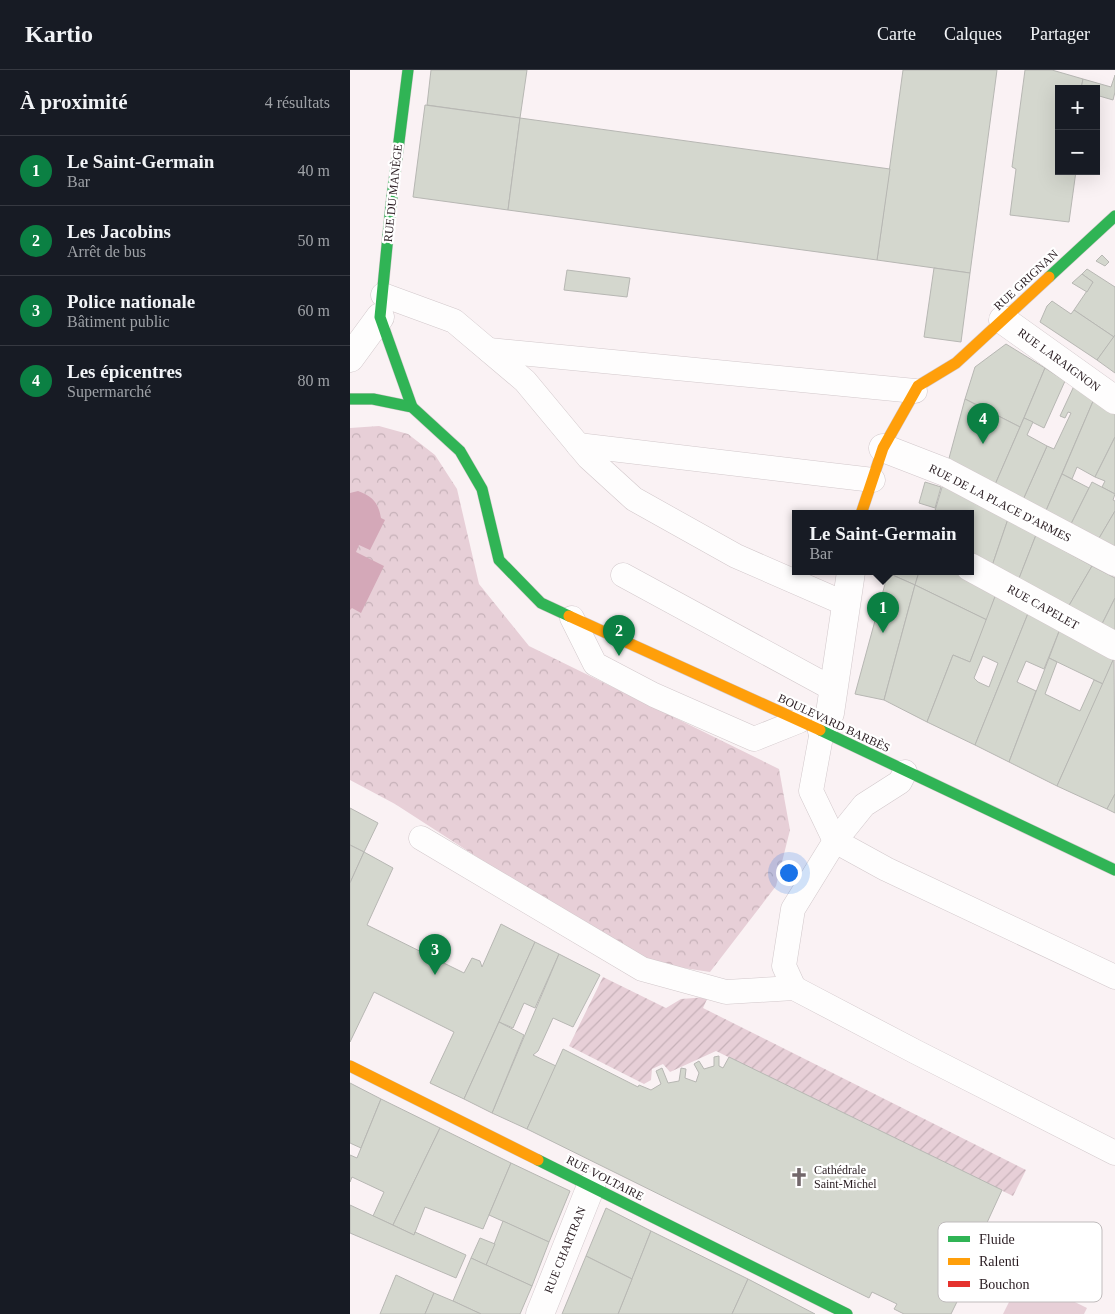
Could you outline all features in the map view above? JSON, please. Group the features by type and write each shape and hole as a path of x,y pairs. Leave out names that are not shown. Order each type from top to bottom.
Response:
{"street":[{"name":"RUE DU MANÈGE","path":"408,70 391,205 382,306 412,407"},
{"name":"RUE GRIGNAN","path":"915,391 918,386 956,363 1115,216"},
{"path":"353,346 382,306"},
{"name":"RUE LARAIGNON","path":"1003,320 1115,400"},
{"path":"862,510 883,448 915,391"},
{"path":"350,399 374,399 412,407"},
{"name":"BOULEVARD BARBÈS","path":"412,407 460,451 482,490 499,560 541,603 810,726 1115,870"},
{"name":"RUE DE LA PLACE D'ARMES","path":"883,448 945,472 1115,562"},
{"name":"RUE CAPELET","path":"974,570 1115,646"},
{"path":"810,726 830,713 851,575"},
{"name":"RUE VOLTAIRE","path":"350,1066 847,1314"},
{"name":"RUE CHARTRAN","path":"540,1314 591,1186"}],"lane":[{"path":"382,306 454,321 526,381 589,458 634,499 736,556 846,604"},
{"path":"489,350 915,391"},
{"path":"578,445 873,480"},
{"path":"623,575 834,689"},
{"path":"572,618 595,664 654,695 754,739 810,726 811,791 835,840 886,869 1115,977"},
{"path":"794,988 784,966 793,908 835,840 864,806 900,782 905,772"},
{"path":"421,838 642,968 726,992 794,988 1115,1153"}],"green space":[{"path":"379,426 408,434 435,455 457,489 479,584 529,646 779,769 790,830 776,886 710,972 638,961 395,804 350,780 350,428"},
{"path":"603,977 666,1008 681,999 708,997 703,1008 1026,1170 1013,1196 716,1051 670,1072 663,1064 652,1069 651,1080 644,1084 569,1046"},
{"path":"1009,1302 1075,1302 1087,1308 1084,1314 1003,1314"}],"shaded area":[{"path":"358,491 374,501 381,518 385,520 370,550 359,545 356,552 384,566 361,613 352,608 350,610 350,493"}],"building":[{"path":"431,70 527,70 520,118 427,105"},
{"path":"903,70 997,70 970,273 877,260"},
{"path":"1025,70 1052,70 1083,79 1082,85 1055,85 1055,175 1075,175 1069,222 1010,215 1016,169 1012,167"},
{"path":"1115,75 1113,100 1100,96 1100,85 1082,85 1083,79 1111,87"},
{"path":"425,105 520,118 508,210 413,197"},
{"path":"520,118 890,169 877,260 508,210"},
{"path":"1102,255 1109,262 1105,266 1096,261"},
{"path":"934,268 970,273 961,342 924,337"},
{"path":"1087,269 1115,287 1114,337 1074,310 1093,282 1082,274"},
{"path":"567,270 630,278 627,297 564,290"},
{"path":"1082,274 1093,282 1087,292 1072,283"},
{"path":"1052,301 1071,314 1074,310 1114,337 1097,360 1040,322 1047,306"},
{"path":"1115,335 1115,373 1097,360"},
{"path":"1006,344 1045,368 1020,427 965,399 975,367"},
{"path":"1045,368 1065,381 1044,428 1024,418"},
{"path":"1074,386 1094,399 1045,513 1022,502 1047,446 1054,449 1071,413 1068,412 1065,418 1060,416"},
{"path":"965,399 1020,427 994,487 948,462"},
{"path":"1094,399 1115,411 1115,437 1095,477 1077,467 1072,479 1062,474"},
{"path":"1024,418 1033,422 1027,435 1047,446 1022,502 994,487"},
{"path":"1115,437 1115,494 1102,487 1105,481 1095,477"},
{"path":"1062,474 1089,488 1070,526 1045,513"},
{"path":"925,482 941,487 935,508 919,503"},
{"path":"1092,482 1115,494 1113,500 1115,501 1115,511 1098,540 1070,526"},
{"path":"943,484 1008,519 992,566 974,557 974,510 935,510"},
{"path":"1115,511 1115,549 1098,540"},
{"path":"1008,519 1036,535 1018,581 992,566"},
{"path":"1036,535 1092,566 1067,609 1018,581"},
{"path":"1092,566 1115,578 1115,598 1100,628 1067,609"},
{"path":"887,575 892,575 915,585 884,700 855,694"},
{"path":"893,575 918,575 915,585"},
{"path":"918,575 961,575 996,594 987,620 915,585"},
{"path":"915,585 987,620 970,662 953,655 927,722 884,700"},
{"path":"996,594 1029,611 975,745 927,722 953,655 970,662","holes":["983,656 998,663 989,687 974,678"]},
{"path":"1115,598 1115,636 1100,628"},
{"path":"1029,611 1060,629 1044,669 1026,661 1017,682 1036,691 1009,762 975,745"},
{"path":"1060,629 1114,658 1103,684 1049,658"},
{"path":"1049,658 1057,662 1045,694 1080,711 1094,680 1103,684 1057,786 1009,762"},
{"path":"1114,658 1115,794 1107,809 1057,786"},
{"path":"1115,794 1115,813 1107,809"},
{"path":"350,808 378,823 364,852 350,845"},
{"path":"350,845 364,852 350,883"},
{"path":"364,852 393,868 367,925 464,973 472,958 480,961 482,967 501,924 535,942 464,1099 430,1083 454,1032 374,992 350,1042 350,883"},
{"path":"535,942 559,954 535,1008 524,1003 513,1028 499,1022"},
{"path":"559,954 600,975 573,1027 553,1018 538,1051 533,1055 556,1066 527,1129 492,1113"},
{"path":"499,1022 524,1035 492,1113 464,1099"},
{"name":"Cathédrale Saint-Michel","path":"563,1049 638,1087 639,1085 651,1090 661,1084 656,1071 662,1068 668,1083 679,1081 681,1068 686,1069 685,1078 696,1082 699,1073 694,1064 699,1061 704,1069 714,1066 714,1057 719,1056 719,1066 723,1068 729,1057 1002,1190 987,1222 938,1222 938,1302 957,1302 951,1314 904,1314 894,1309 897,1304 872,1292 869,1298 527,1129"},
{"path":"350,1083 381,1099 361,1148 350,1143"},
{"path":"381,1099 440,1128 393,1225 373,1216 384,1192 352,1177 350,1182 350,1155 357,1158"},
{"path":"440,1128 511,1163 483,1229 425,1207 414,1235 393,1225"},
{"path":"511,1163 570,1191 549,1242 489,1215"},
{"path":"350,1205 414,1235 415,1232 466,1255 456,1278 350,1233"},
{"path":"606,1208 651,1231 632,1279 586,1256"},
{"path":"503,1221 549,1242 532,1286 486,1265"},
{"path":"651,1231 748,1279 732,1314 618,1314"},
{"path":"480,1238 495,1244 486,1265 471,1258"},
{"path":"586,1256 632,1279 618,1314 562,1314"},
{"path":"471,1258 532,1286 520,1314 481,1314 453,1301"},
{"path":"396,1275 434,1293 425,1314 380,1314"},
{"path":"748,1279 815,1314 732,1314"},
{"path":"434,1293 453,1301 481,1314 425,1314"}],"traffic: fast":[{"path":"408,70 391,205 380,317 412,407"},
{"path":"1049,277 1115,216"},
{"path":"350,399 373,399 412,407 460,451 482,489 499,560 541,603 569,616"},
{"path":"820,730 1115,870"},
{"path":"538,1160 847,1314"}],"traffic: slow":[{"path":"862,510 883,448 918,386 956,363 1049,277"},
{"path":"569,616 820,730"},
{"path":"350,1066 538,1160"}],"place":[{"name":"Les épicentres","path":"983,444"},
{"name":"Le Saint-Germain","path":"883,633"},
{"name":"Les Jacobins","path":"619,656"},
{"name":"Police nationale","path":"435,975"},
{"name":"Cathédrale Saint-Michel","path":"799,1177"}]}
